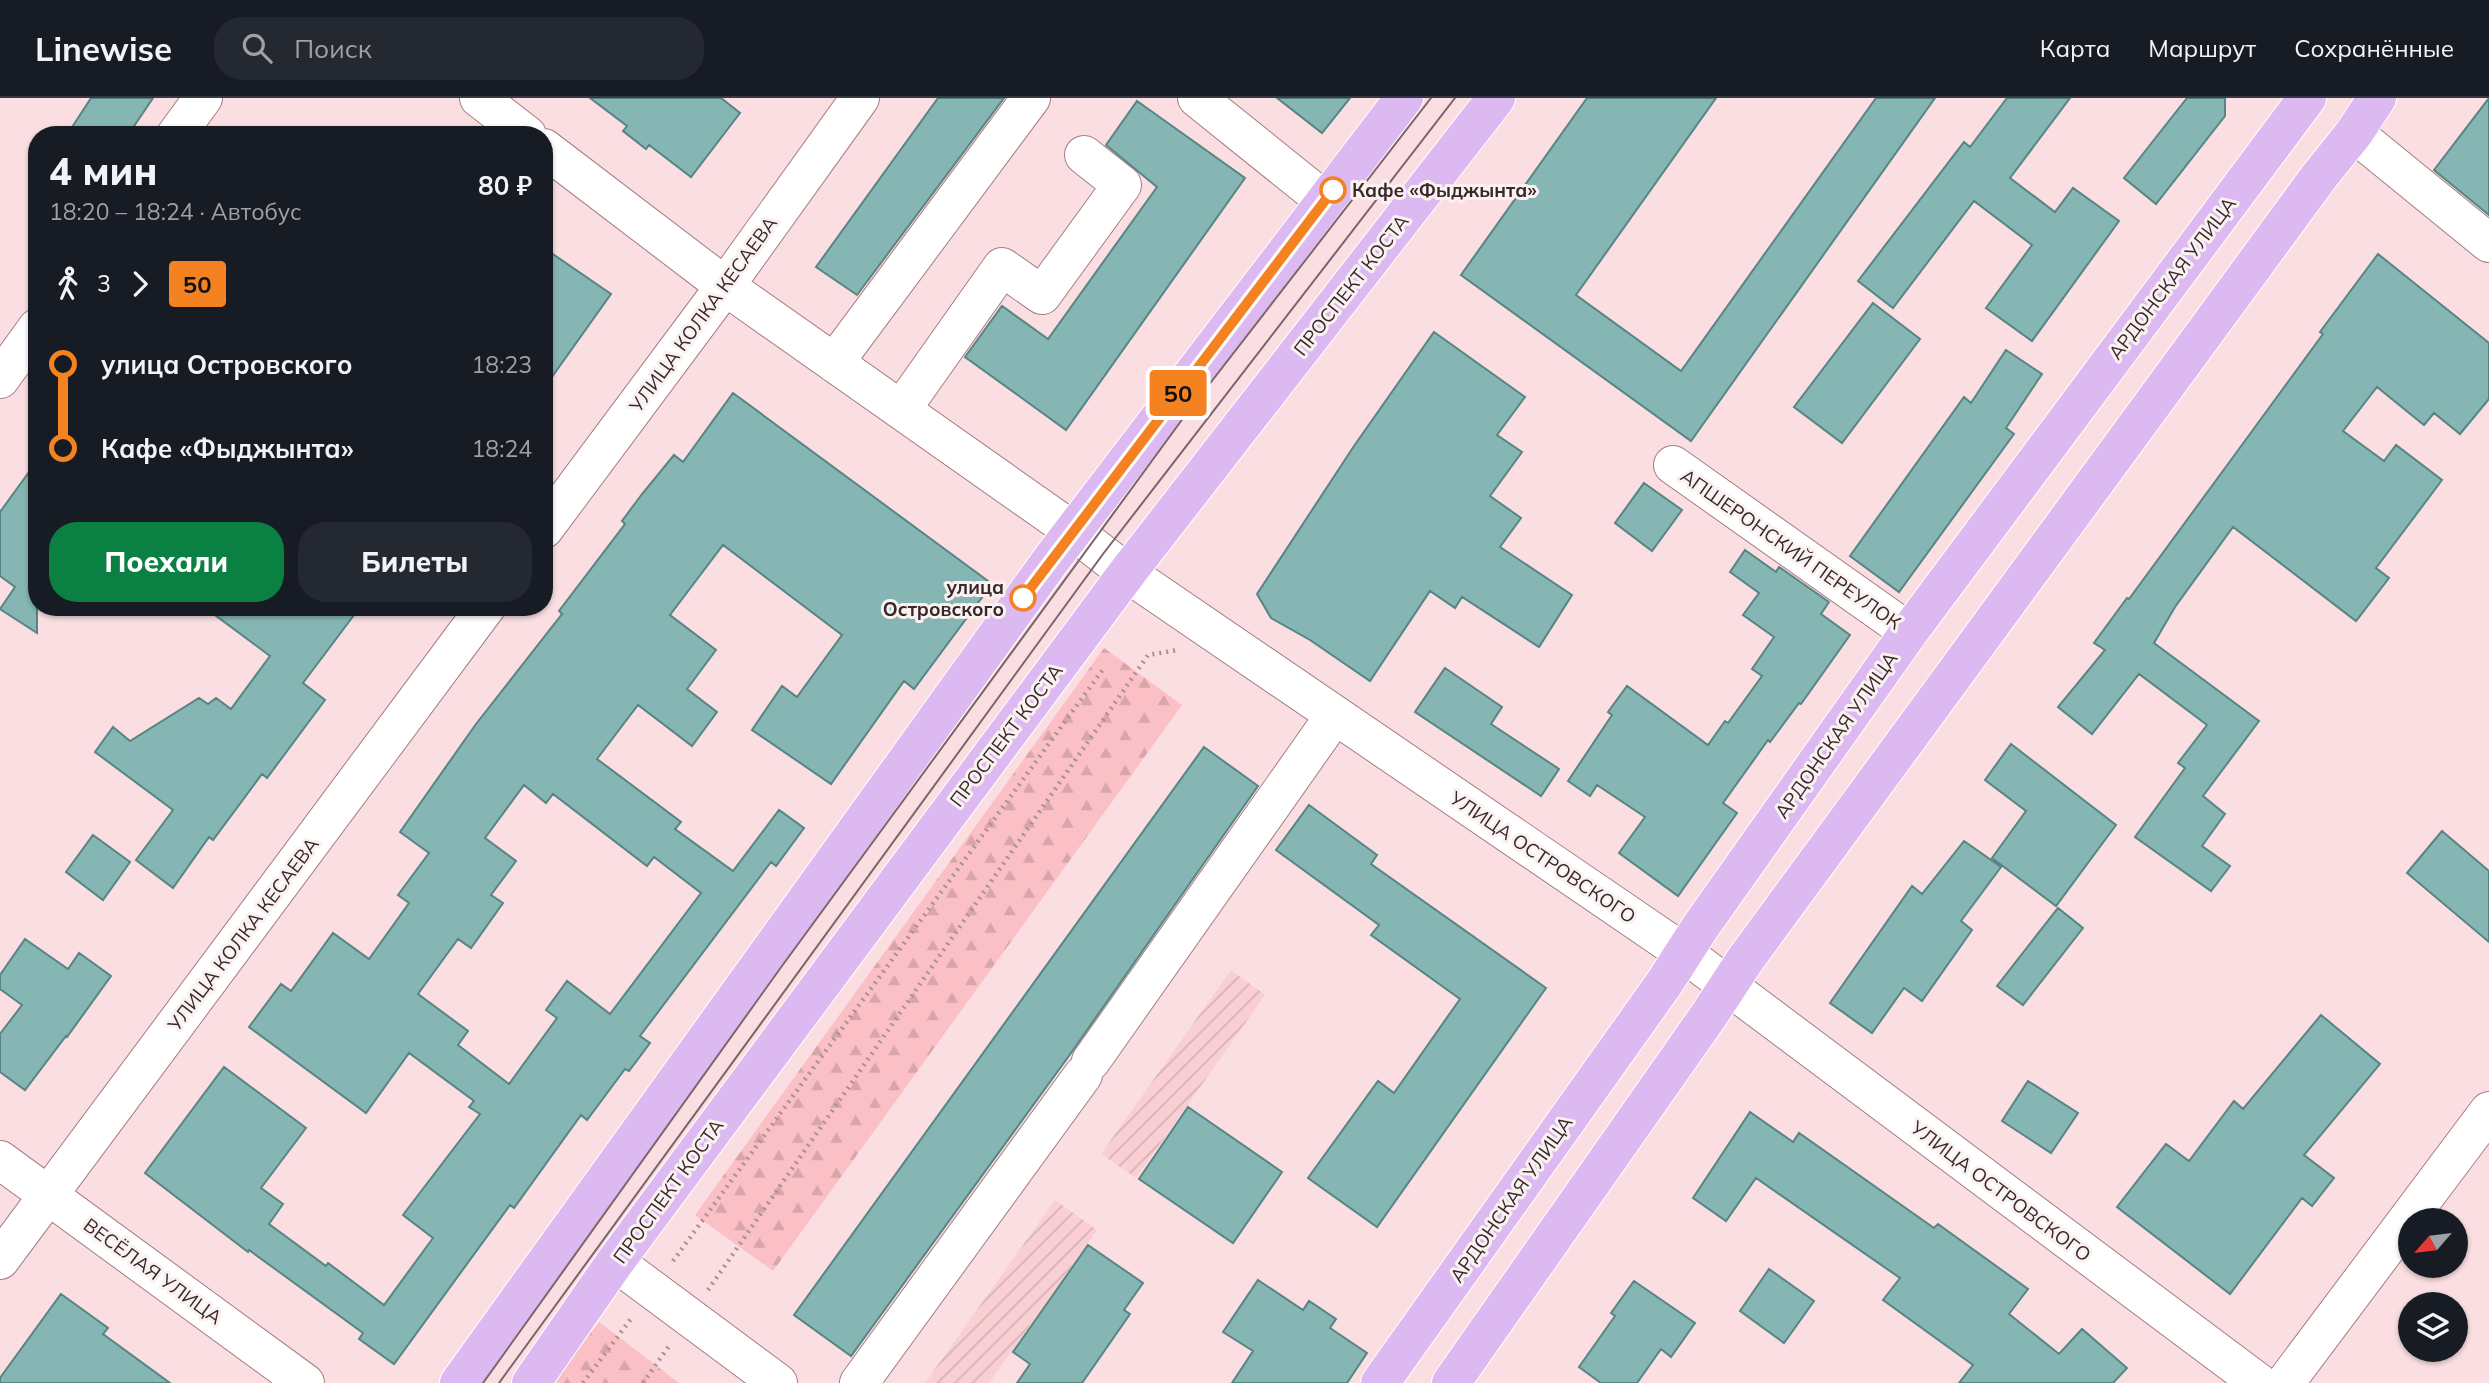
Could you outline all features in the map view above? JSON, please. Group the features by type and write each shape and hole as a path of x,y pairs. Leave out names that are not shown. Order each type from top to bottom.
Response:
{"main road":[{"path":"458,1383 1073,531 1404,98"},
{"name":"ПРОСПЕКТ КОСТА","path":"531,1383 615,1262 1127,573 1496,98"},
{"path":"1451,1383 1728,985 2354,133 2377,98"},
{"path":"2305,99 2354,133"},
{"name":"АРДОНСКАЯ УЛИЦА","path":"1380,1383 1909,632 2305,99"}],"street":[{"path":"183,126 203,98"},
{"path":"479,98 515,126"},
{"name":"УЛИЦА КОЛКА КЕСАЕВА","path":"553,517 725,286 860,98"},
{"path":"834,363 1031,98"},
{"path":"1197,98 1324,200"},
{"path":"2354,133 2489,243"},
{"name":"УЛИЦА ОСТРОВСКОГО","path":"553,155 725,286 1073,531 1127,573 1684,953 2259,1383"},
{"path":"901,410 1002,267 1042,296 1122,185 1084,155"},
{"path":"0,379 28,340"},
{"name":"АПШЕРОНСКИЙ ПЕРЕУЛОК","path":"1673,465 1909,632"},
{"name":"УЛИЦА КОЛКА КЕСАЕВА","path":"0,1260 479,616"},
{"path":"859,1383 1087,1068 1335,715"},
{"path":"2285,1383 2489,1111"},
{"name":"ВЕСЁЛАЯ УЛИЦА","path":"0,1160 305,1383"},
{"path":"615,1262 778,1383"}],"path":[{"path":"643,1383 1148,655 1179,650"},
{"path":"583,1383 1110,660"}],"shaded area":[{"path":"1231,970 1265,995 1136,1178 1101,1154"},
{"path":"1055,1200 1097,1230 989,1383 925,1383"}],"green space":[{"path":"1104,648 1182,705 773,1271 695,1215"},
{"path":"599,1322 679,1383 552,1383"}],"building":[{"path":"91,98 153,98 134,126 73,126"},
{"path":"590,98 721,98 740,113 691,177 649,145 646,149 623,131 627,126"},
{"path":"938,98 1004,98 857,295 816,267"},
{"path":"1277,98 1350,98 1322,133"},
{"path":"1587,98 1716,98 1576,295 1681,371 1876,98 1935,98 1691,441 1461,275"},
{"path":"2007,98 2070,98 2010,178 2055,212 2073,188 2119,221 2032,341 1986,308 2032,245 1974,201 1893,308 1858,281 1964,142 1970,147"},
{"path":"2187,98 2225,98 2225,116 2156,204 2124,178"},
{"path":"2489,98 2489,215 2434,170"},
{"path":"1137,101 1245,178 1066,430 965,357 1002,306 1048,339 1157,187 1106,145"},
{"path":"553,254 611,294 553,375"},
{"path":"2378,254 2489,343 2489,399 2460,434 2434,413 2424,425 2377,387 2343,431 2384,461 2396,445 2442,480 2376,568 2389,578 2356,621 2233,527 2175,607 2154,643 2259,721 2203,796 2225,814 2202,846 2230,866 2211,891 2135,837 2185,768 2178,763 2207,725 2139,674 2092,734 2058,707 2105,650 2094,643 2323,334 2320,332"},
{"path":"1873,303 1920,339 1842,443 1794,407"},
{"path":"1434,332 1525,397 1497,435 1522,452 1490,496 1521,518 1500,547 1572,595 1539,647 1462,597 1455,608 1430,591 1370,681 1310,640 1271,618 1257,594 1354,446"},
{"path":"2006,350 2042,374 2006,428 2014,434 1899,592 1850,556 1964,397 1971,403"},
{"path":"733,393 992,584 914,689 904,681 831,784 752,730 782,686 797,697 842,635 723,545 670,615 716,650 687,689 717,712 692,746 638,705 597,759 681,822 675,829 733,871 779,810 804,828 776,866 771,862 640,1036 650,1043 629,1071 625,1069 587,1120 581,1115 514,1208 510,1205 394,1364 359,1339 363,1333 249,1250 248,1252 145,1173 224,1067 306,1128 261,1188 283,1204 269,1224 384,1305 433,1238 403,1215 480,1114 469,1107 474,1101 409,1053 366,1113 249,1027 281,984 291,991 333,933 369,959 409,903 398,895 429,853 400,832 476,724 562,614 559,611 625,524 622,521 642,494 674,455 683,462","holes":["524,785 546,803 553,794 647,866 654,857 701,893 610,1014 567,981 546,1010 557,1018 509,1084 458,1045 468,1031 418,994 458,939 471,948 503,903 491,895 516,861 485,838"]},
{"path":"28,473 28,616 37,616 37,633 0,609 15,587 0,576 0,512"},
{"path":"1644,483 1682,510 1652,551 1615,523"},
{"path":"1745,550 1776,572 1779,567 1829,602 1821,614 1850,635 1801,704 1799,703 1770,742 1768,740 1723,803 1737,813 1678,896 1619,853 1645,817 1597,785 1590,796 1568,781 1612,715 1608,712 1627,686 1708,745 1725,721 1728,723 1762,676 1752,669 1774,637 1743,615 1759,593 1730,572"},
{"path":"216,616 353,616 303,683 325,700 267,778 262,774 213,840 209,837 173,888 136,860 173,810 95,752 113,727 130,741 199,698 208,704 216,698 231,709 270,656"},
{"path":"1445,668 1502,707 1491,724 1559,769 1541,796 1415,712"},
{"path":"2011,744 2116,825 2056,906 1992,858 2026,811 1985,780"},
{"path":"1204,747 1258,786 1071,1053 851,1356 794,1315"},
{"path":"1309,805 1377,855 1371,864 1546,988 1377,1227 1308,1178 1378,1081 1394,1093 1460,999 1371,935 1379,925 1276,850"},
{"path":"2442,831 2489,871 2489,942 2407,873"},
{"path":"93,835 130,862 103,900 66,872"},
{"path":"1964,841 2001,867 1961,921 1972,930 1922,1001 1904,988 1872,1033 1830,1003 1912,886 1922,894"},
{"path":"2058,908 2083,928 2023,1005 1997,986"},
{"path":"25,939 68,969 79,953 111,976 25,1090 0,1072 0,1034 22,1005 0,989 0,975"},
{"path":"2321,1015 2380,1064 2304,1155 2334,1178 2312,1206 2302,1198 2230,1294 2117,1207 2166,1144 2189,1161 2234,1101 2243,1109"},
{"path":"2028,1081 2078,1113 2051,1153 2002,1121"},
{"path":"1188,1107 1282,1172 1233,1243 1139,1179"},
{"path":"1750,1112 1793,1142 1799,1133 1934,1228 1938,1224 2028,1289 2009,1314 2059,1354 2082,1329 2127,1368 2113,1383 1959,1383 1973,1365 1883,1300 1900,1278 1756,1178 1726,1221 1693,1198"},
{"path":"1088,1245 1143,1283 1124,1310 1130,1314 1082,1383 1017,1383 1030,1364 1013,1352"},
{"path":"1769,1269 1814,1301 1784,1343 1740,1311"},
{"path":"1258,1280 1303,1310 1309,1301 1336,1319 1330,1328 1367,1353 1347,1383 1232,1383 1253,1351 1223,1332"},
{"path":"1634,1281 1695,1323 1671,1357 1661,1349 1637,1383 1601,1383 1579,1367 1615,1316 1611,1313"},
{"path":"61,1294 108,1328 103,1334 170,1383 0,1383 0,1378"}],"tram line":[{"path":"483,1383 782,966 1184,417 1431,98"},
{"path":"499,1383 1103,554 1455,98"}],"bus line":[{"name":"50","path":"1023,598 1333,190"}],"place":[{"name":"Кафе «Фыджынта»","path":"1333,190"},
{"name":"улица Островского","path":"1023,598"}]}
